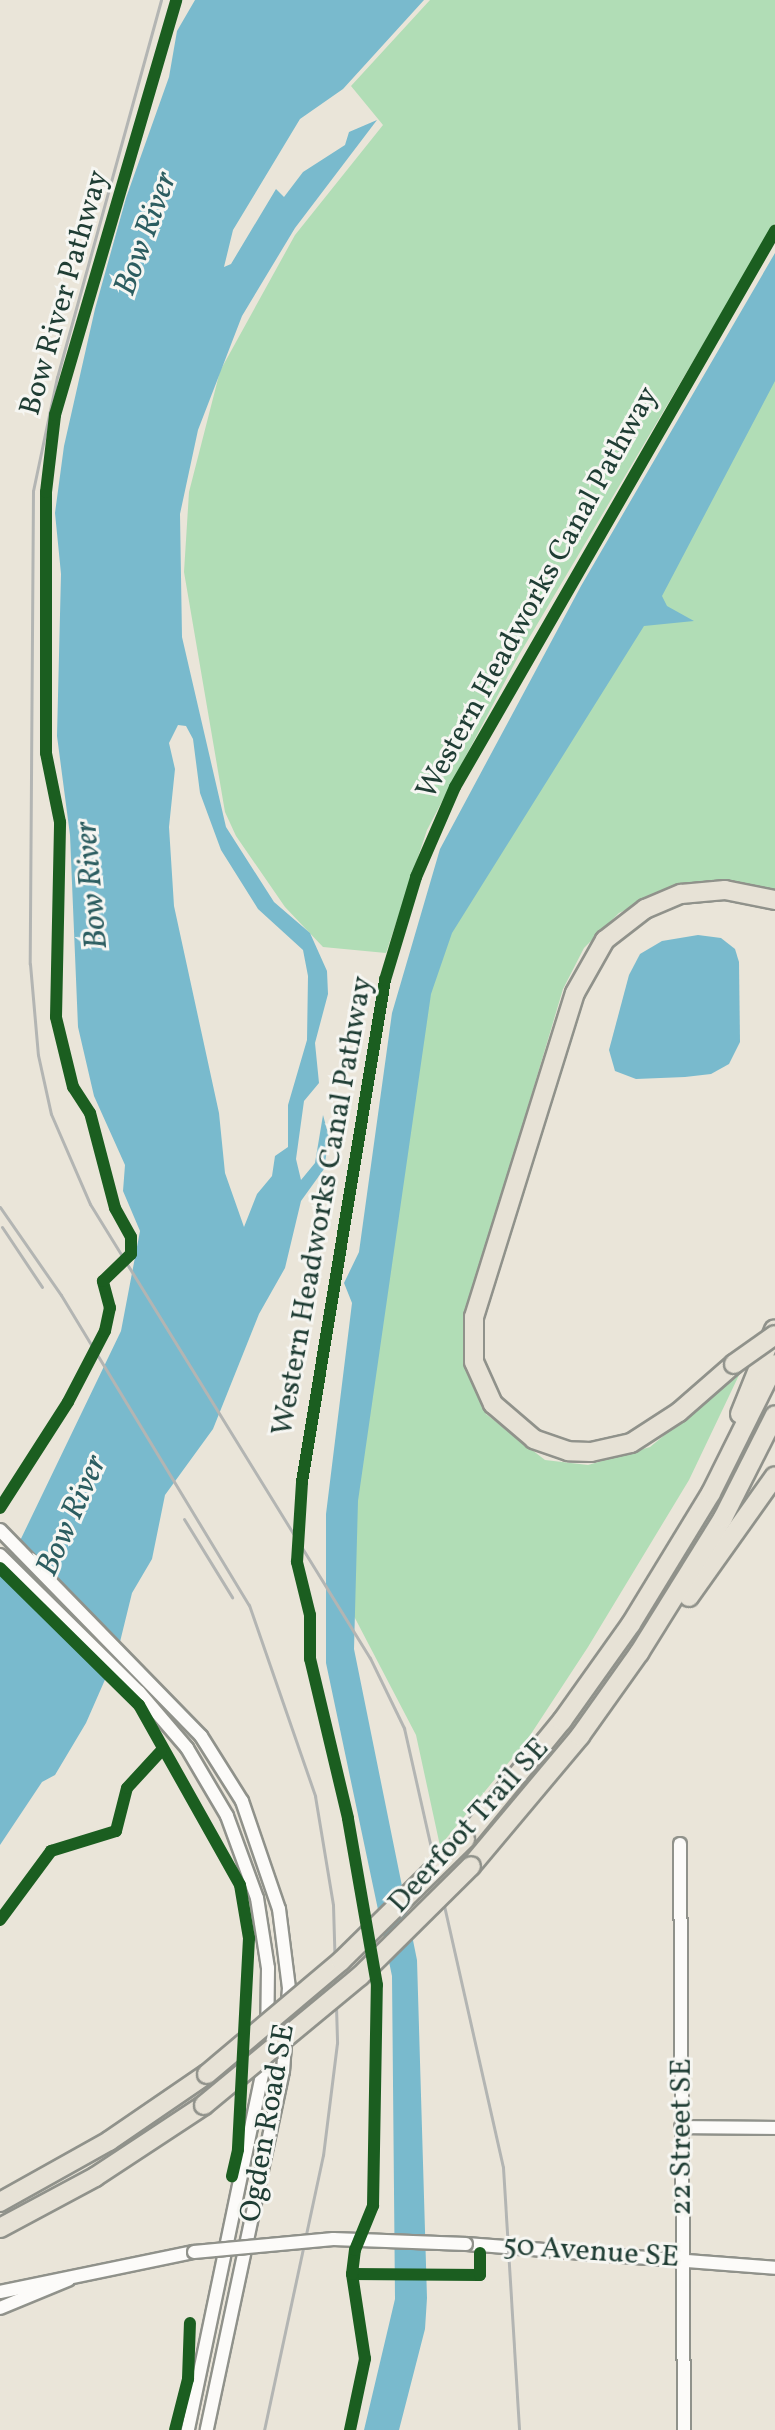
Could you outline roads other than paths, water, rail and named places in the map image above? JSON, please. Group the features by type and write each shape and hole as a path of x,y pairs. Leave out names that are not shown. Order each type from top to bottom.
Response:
{"highway":[{"path":"775,900 725,890 681,894 645,909 605,940 575,993 474,1317 474,1362 493,1404 506,1420 534,1439 568,1451 612,1449 643,1437 775,1335"},
{"path":"711,1493 775,1328"},
{"name":"Deerfoot Trail SE","path":"0,2202 109,2141 207,2074 341,1961 465,1839 601,1669 711,1493 775,1364"},
{"name":"Deerfoot Trail SE","path":"0,2228 95,2177 204,2105 360,1976 471,1866 580,1736 639,1653 723,1518 775,1415"},
{"path":"639,1653 677,1615 775,1476"}],"street":[{"name":"Ogden Road SE","path":"0,1530 185,1716 242,1801 273,1883 286,1951 288,2021 283,2071 207,2430"},
{"name":"Ogden Road SE","path":"0,1555 121,1676 187,1748 227,1816 257,1898 268,1968 267,2051 188,2430"},
{"name":"22 Street SE","path":"680,1844 684,2430"},
{"path":"681,2127 775,2128"},
{"name":"50 Avenue SE","path":"0,2292 194,2252 333,2239 683,2258 775,2268"},
{"name":"50 Avenue SE","path":"0,2308 74,2277"}],"water":[{"name":"Bow River","path":"195,0 424,0 343,89 300,119 233,230 224,267 231,264 276,189 284,197 303,172 345,145 349,132 377,120 295,228 242,316 198,430 180,514 182,637 226,827 274,902 310,933 327,971 328,994 315,1043 319,1083 304,1101 296,1159 301,1180 315,1163 323,1115 329,1137 324,1169 301,1201 285,1268 259,1314 213,1429 165,1495 152,1559 132,1593 118,1650 86,1723 55,1775 42,1782 0,1845 0,1571 17,1547 121,1331 140,1231 123,1191 125,1165 94,1096 78,1027 70,835 57,736 61,574 55,513 64,446 95,309 126,198 169,77 177,31","holes":["178,725 186,726 193,739 200,793 221,850 258,909 303,950 308,976 307,1040 288,1105 288,1147 275,1156 272,1176 257,1194 244,1227 225,1173 219,1113 174,906 169,827 175,769 169,743"]},
{"path":"775,253 775,381 662,596 667,606 694,621 644,626 452,933 431,994 358,1501 354,1649 417,1960 427,2298 425,2329 399,2430 364,2430 395,2299 392,1976 326,1663 326,1514 352,1303 344,1283 359,1252 392,1013 440,849 581,586"},
{"path":"698,935 721,938 735,949 739,962 740,1042 729,1064 711,1074 685,1077 636,1079 615,1071 609,1050 629,975 640,954 662,941"}],"railway":[{"path":"161,0 57,377 33,491 30,964 38,1055 51,1114 90,1204 370,1658 404,1728 503,2167 519,2430"},
{"path":"0,1207 61,1295 249,1605 315,1796 333,1905 337,2043 323,2155 264,2430"},
{"path":"2,1227 42,1287"},
{"path":"184,1519 232,1597"}]}
